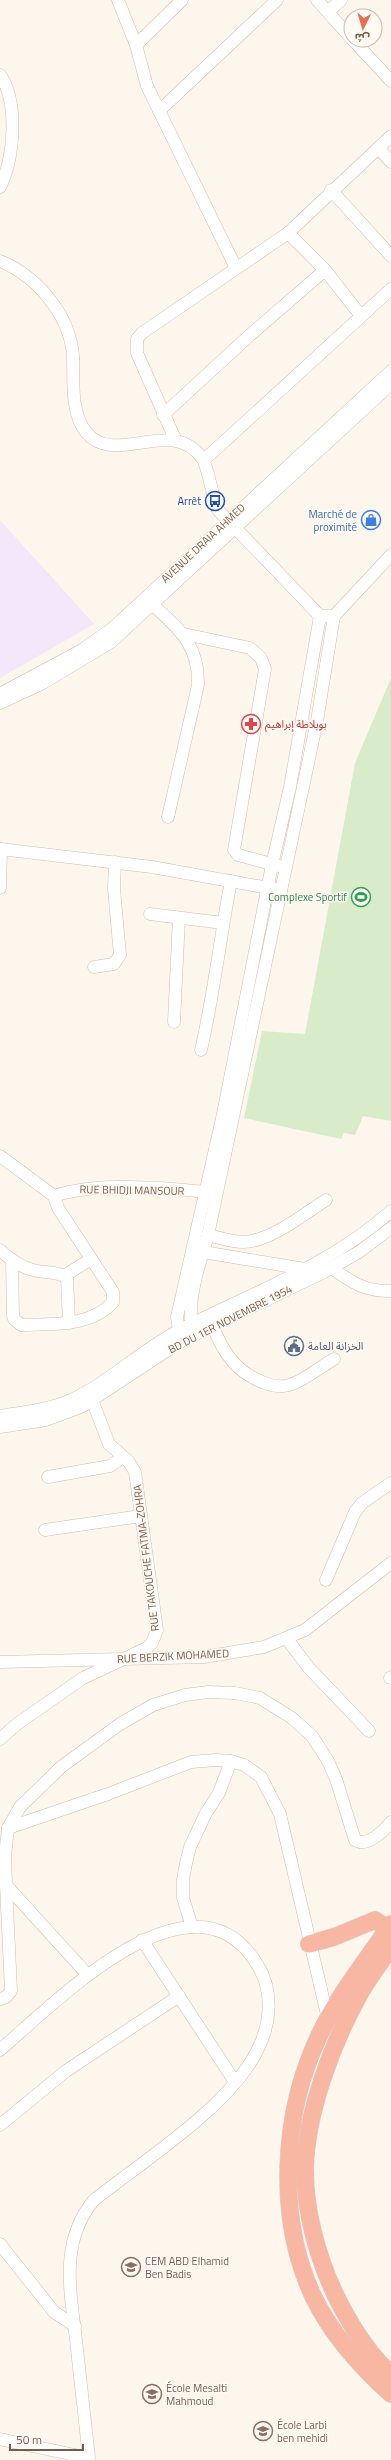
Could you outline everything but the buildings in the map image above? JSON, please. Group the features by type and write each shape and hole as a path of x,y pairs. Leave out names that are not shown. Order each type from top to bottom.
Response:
{"highway":[{"path":"309,1944 334,1937 375,1920 389,1926 341,1995 310,2058 293,2122 289,2176 293,2236 307,2280 322,2312 357,2361 391,2394"},
{"path":"391,1947 359,1994 334,2048 316,2103 305,2169 312,2228 330,2284 354,2330 391,2374"}],"street":[{"path":"118,0 136,45 147,86 158,111 197,186 236,268"},
{"path":"136,45 182,0"},
{"path":"158,111 277,0"},
{"path":"317,0 329,11 343,28"},
{"path":"329,11 341,0"},
{"path":"360,48 391,81"},
{"path":"0,75 11,97 13,118 5,178 0,187"},
{"path":"175,439 163,415 137,353 137,339 142,333 288,233 331,190 391,136"},
{"path":"379,148 391,162"},
{"path":"331,190 391,256"},
{"path":"288,233 325,270 361,316"},
{"path":"0,261 33,284 50,300 63,320 69,335 73,354 76,408 79,422 86,434 98,442 113,444 175,439 192,446 204,460 212,497 226,521 320,616 334,616"},
{"path":"163,415 250,335 325,270"},
{"path":"204,460 391,290"},
{"name":"AVENUE DRAIA AHMED","path":"0,694 49,669 105,635 226,521 391,370"},
{"name":"AVENUE DRAIA AHMED","path":"0,703 43,684 111,642 235,530 350,420 391,384"},
{"path":"391,555 334,616 317,721 208,1235 193,1297 193,1330 348,1244 391,1211"},
{"path":"153,605 184,634 196,659 198,685 168,817"},
{"path":"0,1416 48,1408 72,1399 95,1387 145,1350 181,1336 177,1317 206,1192 272,865 290,787 320,616"},
{"path":"184,634 250,648 261,658 265,669 234,850 238,856 286,867"},
{"path":"0,888 0,849 115,862 281,890"},
{"path":"94,967 114,964 120,955 114,889 115,862"},
{"path":"200,1050 213,1000 223,923 231,881"},
{"path":"150,914 223,923"},
{"path":"174,1022 179,918"},
{"path":"0,1156 54,1196 58,1208 113,1292 113,1302 93,1315 69,1323 21,1326 17,1324 13,1315 12,1261"},
{"name":"RUE BHIDJI MANSOUR","path":"54,1196 82,1189 145,1188 206,1192"},
{"path":"208,1235 236,1242 255,1240 273,1233 326,1200"},
{"name":"BD DU 1ER NOVEMBRE 1954","path":"0,1427 46,1420 66,1414 92,1400 181,1336 193,1330 213,1327 328,1270 391,1228"},
{"path":"0,1250 12,1261 31,1270 64,1276 91,1260"},
{"path":"203,1252 304,1269 328,1270 365,1289 391,1291"},
{"path":"64,1276 68,1281 69,1323"},
{"path":"213,1327 222,1348 238,1368 254,1379 275,1387 289,1385 334,1358"},
{"name":"RUE TAKOUCHE FATMA-ZOHRA","path":"0,1739 17,1724 83,1678 147,1648 152,1643 157,1630 135,1472 104,1436 92,1400"},
{"path":"48,1477 105,1467 123,1457"},
{"path":"326,1580 356,1512 362,1504 391,1483"},
{"path":"45,1530 141,1516"},
{"name":"RUE BERZIK MOHAMED","path":"0,1662 60,1659 120,1660 204,1657 264,1647 287,1639 305,1630 391,1563"},
{"path":"287,1639 309,1668 369,1731"},
{"path":"0,1999 6,1997 11,1991 5,1857 8,1828 20,1807 33,1792 67,1763 120,1724 153,1705 208,1692 260,1698 292,1718 312,1736 336,1779 355,1840 358,1842 371,1839 385,1830 391,1822"},
{"path":"8,1828 108,1794 191,1762 231,1760 244,1765 261,1777 280,1814 309,1944 328,2019"},
{"path":"192,1927 183,1898 183,1880 186,1863 190,1848 206,1813 219,1793 231,1760"},
{"path":"6,1885 55,1936 87,1974"},
{"path":"0,2050 87,1974 142,1940 162,1933 192,1927 209,1929 230,1936 248,1950 263,1975 268,1991 269,2013 266,2031 257,2052 235,2082 192,2124 94,2200 84,2211 76,2228 70,2250 70,2294 75,2326 89,2459 0,2439"},
{"path":"142,1940 235,2082"},
{"path":"0,2125 66,2071 179,1996"},
{"path":"0,2244 54,2312 75,2326"}],"shaded area":[{"path":"0,520 94,624 0,678"}],"green space":[{"name":"Complexe Sportif","path":"391,678 391,1121 363,1116 355,1135 344,1133 341,1139 244,1118 262,1031 305,1034 355,763"}],"place":[{"name":"Arrêt","path":"215,501"},
{"name":"Marché de proximité","path":"371,520"},
{"name":"بوبلاطة إبراهيم","path":"251,724"},
{"name":"Complexe Sportif","path":"361,897"},
{"name":"الخزانة العامة","path":"294,1346"},
{"name":"CEM ABD Elhamid Ben Badis","path":"131,2267"},
{"name":"École Mesalti Mahmoud","path":"152,2394"},
{"name":"École Larbi ben mehidi","path":"263,2431"}]}
